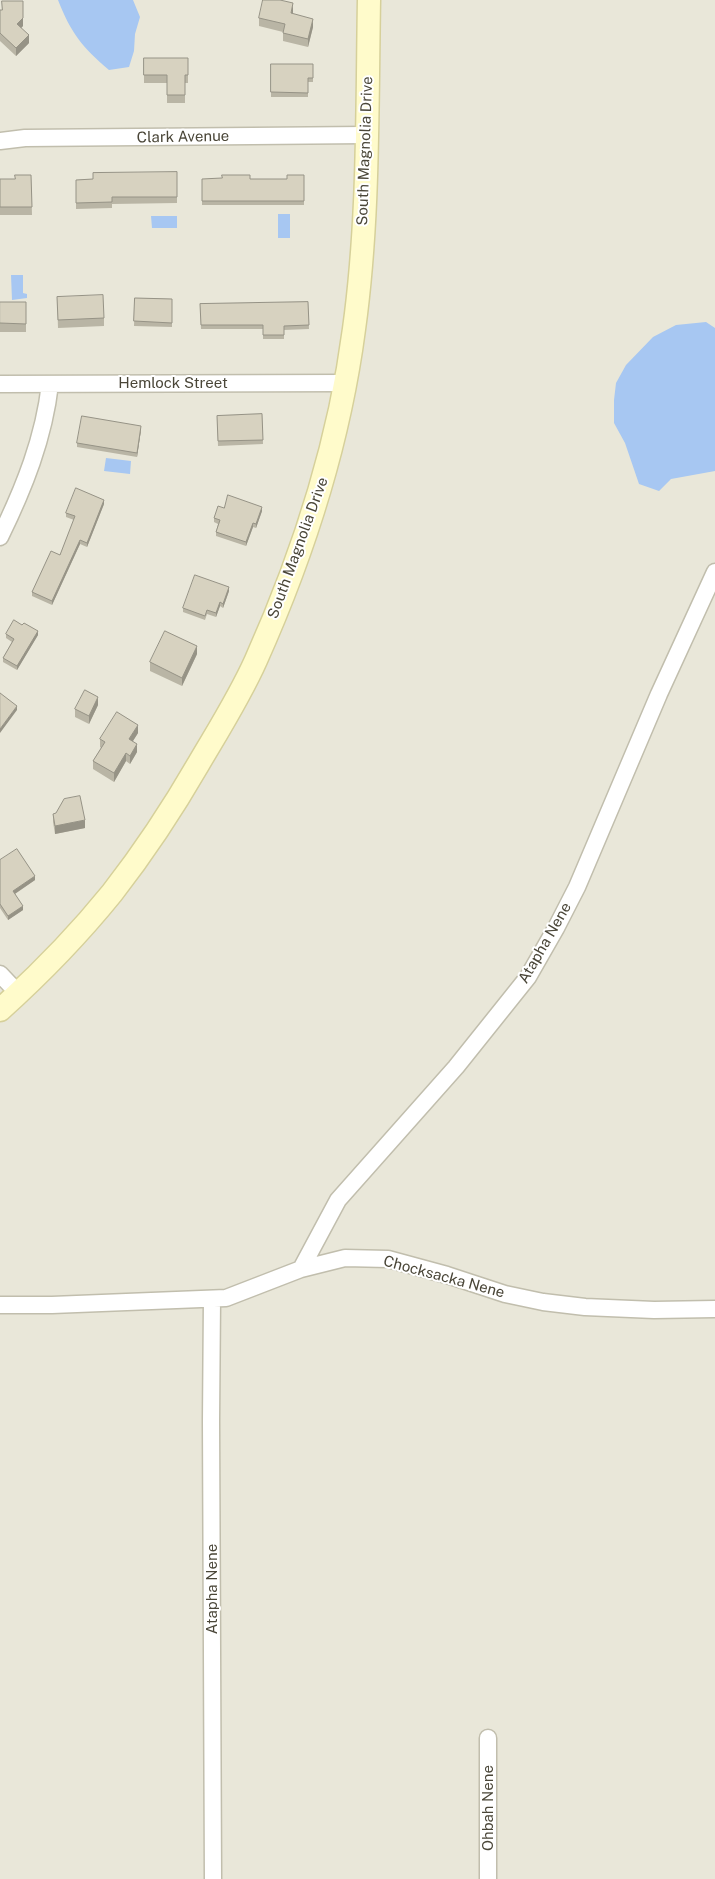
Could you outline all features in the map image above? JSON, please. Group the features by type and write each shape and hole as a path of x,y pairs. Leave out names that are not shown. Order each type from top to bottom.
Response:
{"main road":[{"name":"South Magnolia Drive","path":"0,1010 75,936 112,893 181,793 224,721 255,662 288,584 331,452 346,383 360,277 369,0"}],"street":[{"name":"Clark Avenue","path":"0,141 25,138 366,136"},
{"name":"Hemlock Street","path":"0,384 346,383"},
{"path":"0,537 38,449 47,410 50,384"},
{"name":"Atapha Nene","path":"301,1268 338,1200 456,1066 528,978 577,887 659,694 715,572"},
{"path":"0,974 18,994"},
{"name":"Chocksacka Nene","path":"0,1305 52,1305 226,1298 301,1268 345,1258 388,1259 447,1275 505,1294 544,1302 585,1307 654,1310 715,1309"},
{"name":"Atapha Nene","path":"212,1299 213,1879"},
{"name":"Ohbah Nene","path":"488,1738 488,1879"}],"shaded area":[{"path":"0,0 715,0 715,1879 0,1879"}],"water":[{"path":"58,0 133,0 140,17 129,67 109,70 100,62 78,39"},
{"path":"278,214 290,214 290,238 278,238"},
{"path":"151,216 177,216 177,228 152,228"},
{"path":"11,275 23,275 23,293 27,294 27,298 12,300"},
{"path":"706,322 715,328 715,471 671,479 659,491 639,484 625,443 614,423 616,383 626,365 653,337 676,325"},
{"path":"106,458 131,461 130,474 104,471"}],"building":[{"path":"263,0 280,0 293,3 291,13 313,19 308,39 283,33 285,24 259,18"},
{"path":"2,1 23,1 23,18 17,24 29,35 16,48 0,33"},
{"path":"144,58 188,58 188,75 185,75 185,95 167,95 167,75 144,75"},
{"path":"271,64 313,64 313,78 308,78 308,93 271,92"},
{"path":"177,172 177,197 112,197 112,202 76,203 76,180 93,179 93,173"},
{"path":"15,175 31,175 32,207 0,207 0,179 15,179"},
{"path":"222,175 250,175 250,179 287,179 287,175 304,175 304,201 202,201 202,179 222,178"},
{"path":"103,295 104,318 58,320 57,297"},
{"path":"135,298 172,299 172,323 134,321"},
{"path":"0,302 26,302 26,324 0,323"},
{"path":"308,302 309,325 284,326 284,335 263,335 263,325 201,325 200,304"},
{"path":"262,414 263,440 218,441 217,416"},
{"path":"82,416 141,426 137,453 77,443"},
{"path":"76,488 104,500 87,543 80,540 52,601 32,592 51,551 60,555 75,516 66,513"},
{"path":"228,495 262,507 256,524 253,523 246,542 216,532 220,520 214,518 218,506 224,508"},
{"path":"195,575 229,587 223,604 220,602 216,613 207,610 205,616 183,608"},
{"path":"14,620 38,631 17,666 3,658 14,639 6,634"},
{"path":"165,631 197,646 182,678 150,662"},
{"path":"85,690 98,697 89,716 75,709"},
{"path":"0,693 17,706 0,729"},
{"path":"117,712 138,725 129,739 137,744 130,756 126,753 114,773 93,761 105,742 100,739"},
{"path":"80,796 85,820 55,826 53,814 56,813 64,799"},
{"path":"17,849 35,876 13,891 23,906 8,916 0,904 0,860"}]}
